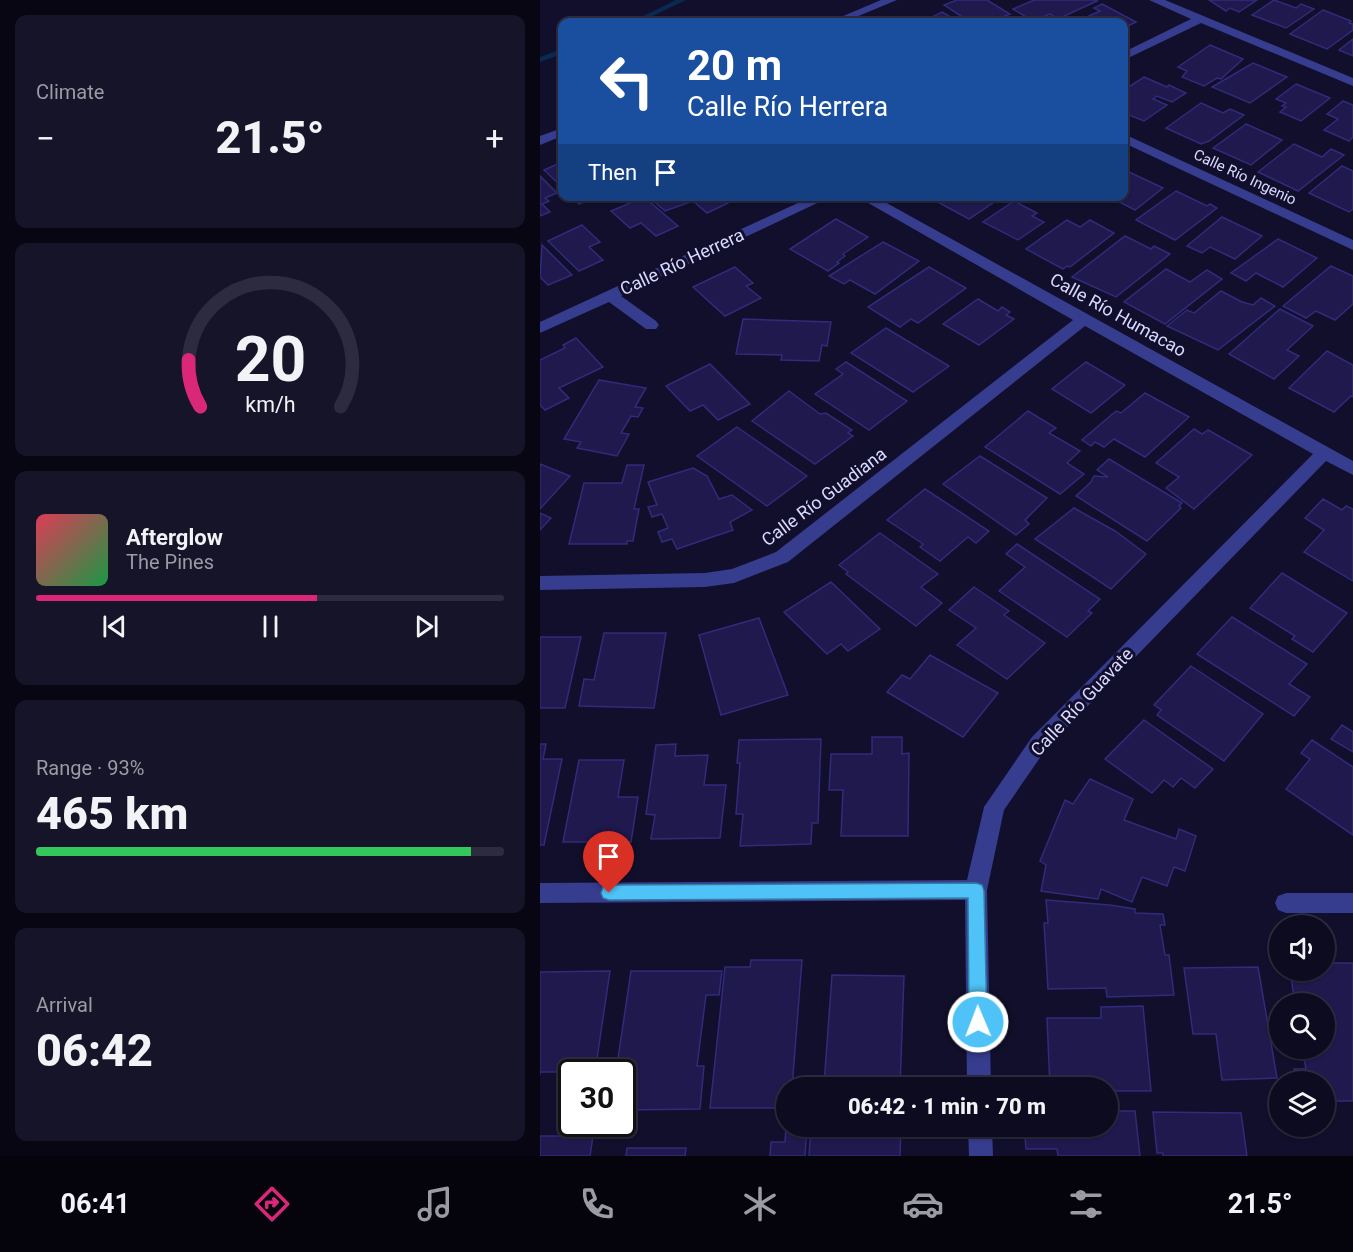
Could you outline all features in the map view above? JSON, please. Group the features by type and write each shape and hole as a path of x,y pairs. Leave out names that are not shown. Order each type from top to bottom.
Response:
{"street":[{"path":"845,18 891,0"},
{"path":"1155,0 1353,82"},
{"path":"1128,54 1201,19"},
{"path":"540,141 558,134"},
{"name":"Calle Río Ingenio","path":"1128,140 1353,246"},
{"name":"Calle Río Herrera","path":"540,328 814,201"},
{"name":"Calle Río Humacao","path":"872,201 1353,468"},
{"path":"611,296 651,325"},
{"name":"Calle Río Guadiana","path":"540,583 705,580 734,576 782,557 1084,319"},
{"name":"Calle Río Guavate","path":"979,1077 976,891 993,807 1039,743 1324,453"},
{"path":"540,893 976,891"},
{"path":"1286,903 1353,903"},
{"path":"980,1137 981,1156"}],"building":[{"path":"957,0 987,0 1010,14 1000,18 964,18 944,5"},
{"path":"1034,0 1097,1 1060,18 1050,14 1040,18 1028,18 1013,9"},
{"path":"1209,0 1257,0 1239,12 1230,8 1226,11"},
{"path":"1274,0 1296,8 1301,4 1314,9 1286,28 1252,15"},
{"path":"1102,4 1136,22 1128,26 1128,18 1085,18 1100,11 1094,8"},
{"path":"1323,10 1351,21 1349,23 1353,24 1353,30 1327,49 1290,34"},
{"path":"942,12 952,18 930,18"},
{"path":"1353,39 1353,56 1339,50"},
{"path":"1210,45 1243,59 1221,79 1217,78 1204,86 1182,77 1187,71 1178,67"},
{"path":"1253,63 1287,77 1250,103 1212,87"},
{"path":"1144,77 1186,93 1172,102 1157,96 1153,99 1167,105 1144,121 1128,115 1128,87"},
{"path":"1296,84 1330,98 1301,121 1280,112 1286,107 1282,106 1286,103 1276,99"},
{"path":"1343,101 1353,105 1353,137 1349,141 1324,130 1338,119 1327,114"},
{"path":"1201,103 1223,113 1230,109 1244,115 1209,141 1201,144 1166,128"},
{"path":"1246,124 1282,140 1251,165 1213,148"},
{"path":"1294,144 1322,157 1331,149 1344,155 1298,191 1258,172"},
{"path":"558,164 558,183 544,170"},
{"path":"1342,166 1353,171 1353,209 1349,212 1309,193"},
{"path":"1128,173 1163,188 1135,210 1118,201 1128,201"},
{"path":"540,176 557,193 545,198 549,201 542,204 550,212 540,216"},
{"path":"1176,191 1207,206 1210,204 1217,208 1175,240 1136,220"},
{"path":"635,201 649,201 678,226 656,236 641,223 630,228 611,211"},
{"path":"654,201 693,201 665,211"},
{"path":"693,201 726,201 728,203 707,213"},
{"path":"936,201 996,201 969,219"},
{"path":"1014,201 1037,213 1032,216 1044,222 1018,240 983,222"},
{"path":"1222,217 1262,236 1235,259 1210,247 1202,253 1187,246"},
{"path":"836,219 868,237 843,254 845,256 837,262 839,263 828,271 790,249"},
{"path":"1067,220 1080,227 1090,220 1114,233 1070,267 1063,269 1026,249"},
{"path":"582,225 600,242 589,247 603,260 579,271 548,241"},
{"path":"1125,236 1151,249 1154,246 1170,254 1116,297 1072,277"},
{"path":"1278,239 1317,258 1283,287 1256,273 1246,281 1231,273"},
{"path":"883,242 919,261 875,294 850,280 844,284 829,276"},
{"path":"542,245 572,275 548,285 540,277"},
{"path":"1331,266 1353,276 1353,304 1335,320 1316,311 1306,318 1283,306"},
{"path":"735,267 753,283 746,286 761,298 725,316 693,287"},
{"path":"929,267 966,288 918,323 911,319 900,327 868,307"},
{"path":"1166,269 1190,282 1207,270 1222,279 1165,324 1124,302"},
{"path":"1221,291 1242,302 1253,305 1261,298 1275,306 1218,350 1167,326 1187,310 1194,313"},
{"path":"978,299 998,311 1002,307 1010,312 1006,315 1014,319 979,345 943,324"},
{"path":"1280,309 1313,326 1287,350 1299,356 1274,379 1229,354"},
{"path":"743,319 831,322 827,346 822,345 819,361 781,360 782,355 736,354"},
{"path":"886,328 949,366 913,392 851,353"},
{"path":"576,338 603,367 559,388 569,398 545,410 540,405 540,360 565,348 563,345"},
{"path":"1327,351 1353,365 1353,397 1351,396 1334,412 1289,388"},
{"path":"846,362 907,401 869,430 815,394 843,374 836,369"},
{"path":"1086,362 1125,385 1091,413 1052,389"},
{"path":"710,364 750,404 718,420 703,405 690,411 666,386"},
{"path":"599,380 646,388 635,407 643,408 638,417 631,416 621,433 629,434 617,456 577,448 581,442 564,439"},
{"path":"789,391 820,414 826,413 852,430 848,433 853,436 815,464 752,421"},
{"path":"1145,393 1189,417 1145,457 1114,439 1104,447 1095,442 1091,446 1082,440 1116,411 1121,413"},
{"path":"1028,411 1056,428 1049,433 1080,451 1067,463 1084,474 1060,494 985,447"},
{"path":"737,427 807,476 767,506 697,456"},
{"path":"1194,429 1202,434 1208,430 1252,455 1194,509 1166,488 1179,477 1156,463"},
{"path":"980,456 1047,498 1025,520 1029,524 1016,535 943,484"},
{"path":"1109,459 1182,503 1179,506 1181,508 1147,541 1076,496 1094,476 1108,477 1097,470"},
{"path":"540,464 570,476 540,509"},
{"path":"627,465 644,465 634,509 639,509 633,541 627,541 627,544 569,544 584,483 622,483"},
{"path":"693,468 707,476 719,499 732,495 752,510 730,522 733,530 677,549 672,539 662,542 658,532 668,528 662,514 652,517 648,507 657,505 648,482"},
{"path":"925,489 989,531 976,543 968,537 940,561 920,547 923,544 887,520"},
{"path":"1323,499 1342,510 1346,506 1353,509 1353,581 1304,552 1324,530 1305,518"},
{"path":"1074,508 1115,531 1146,554 1111,589 1035,539"},
{"path":"540,513 551,518 540,530"},
{"path":"880,533 938,574 921,587 942,603 916,626 846,574 848,572 839,565"},
{"path":"1017,544 1100,599 1088,611 1092,613 1067,637 999,591 1025,567 1006,554"},
{"path":"1282,573 1347,613 1313,652 1292,639 1295,636 1250,608"},
{"path":"831,582 880,629 848,651 841,644 827,654 784,612"},
{"path":"974,587 1009,611 1004,615 1045,643 1007,679 957,645 976,628 949,610"},
{"path":"1232,617 1307,664 1289,684 1310,697 1294,716 1197,654"},
{"path":"759,618 788,695 721,715 699,635"},
{"path":"604,633 666,633 654,708 579,706 584,679 594,680"},
{"path":"540,637 581,637 565,708 540,708"},
{"path":"930,655 998,693 963,737 887,692 902,675 910,679"},
{"path":"1191,666 1263,714 1224,761 1157,715 1161,710 1154,705"},
{"path":"1144,720 1213,769 1195,788 1181,778 1173,787 1164,780 1152,793 1105,759"},
{"path":"1342,725 1353,732 1353,752 1331,739"},
{"path":"872,737 902,737 902,754 909,753 908,836 841,836 843,790 829,790 831,754 872,754"},
{"path":"821,739 818,823 812,823 811,844 740,846 743,814 736,814 740,763 737,763 739,740"},
{"path":"1312,740 1353,767 1353,835 1286,789 1310,759 1301,753"},
{"path":"540,744 546,744 543,759 562,759 544,845 540,845"},
{"path":"676,744 675,756 708,755 704,785 726,785 720,838 651,839 655,815 646,814 656,745"},
{"path":"579,760 624,760 618,797 638,797 631,842 563,842"},
{"path":"1090,779 1133,799 1124,820 1176,839 1179,829 1196,836 1185,871 1174,867 1167,886 1142,877 1132,902 1101,889 1098,899 1041,891 1046,865 1040,861 1065,800 1073,804"},
{"path":"1046,900 1110,905 1135,909 1135,913 1163,914 1165,925 1160,925 1165,955 1169,955 1174,995 1107,997 1106,988 1048,989 1044,923 1048,923"},
{"path":"751,960 802,960 793,1077 776,1077 776,1108 710,1108 725,967 750,967"},
{"path":"1335,963 1353,963 1353,1101 1335,1101 1335,1071 1294,1071 1294,1069 1306,1069 1304,1059 1335,1059 1335,993 1293,993 1292,981 1335,981"},
{"path":"1258,967 1269,1031 1269,1059 1274,1059 1276,1071 1269,1071 1269,1078 1222,1080 1216,1034 1193,1034 1184,968"},
{"path":"610,971 597,1059 558,1059 558,1072 540,1072 540,972"},
{"path":"631,971 722,971 719,995 706,995 697,1066 704,1066 700,1109 636,1110 636,1059 618,1059"},
{"path":"832,975 904,976 900,1077 825,1077"},
{"path":"1143,1006 1151,1091 1118,1091 1118,1077 1050,1077 1047,1018 1101,1018 1101,1007"},
{"path":"1118,1111 1135,1111 1140,1156 1058,1156 1057,1149 1026,1149 1025,1137 1118,1137"},
{"path":"1153,1112 1241,1113 1247,1156 1163,1156 1163,1153 1157,1153"},
{"path":"540,1136 593,1137 590,1156 540,1156"},
{"path":"785,1137 806,1137 805,1156 770,1156 771,1142 785,1142"},
{"path":"810,1137 901,1137 900,1156 809,1156"},
{"path":"627,1148 686,1148 685,1156 626,1156"}],"waterway":[{"path":"644,18 682,0"},
{"path":"540,60 558,53"}],"route":[{"path":"609,893 976,891 978,1022"}]}
